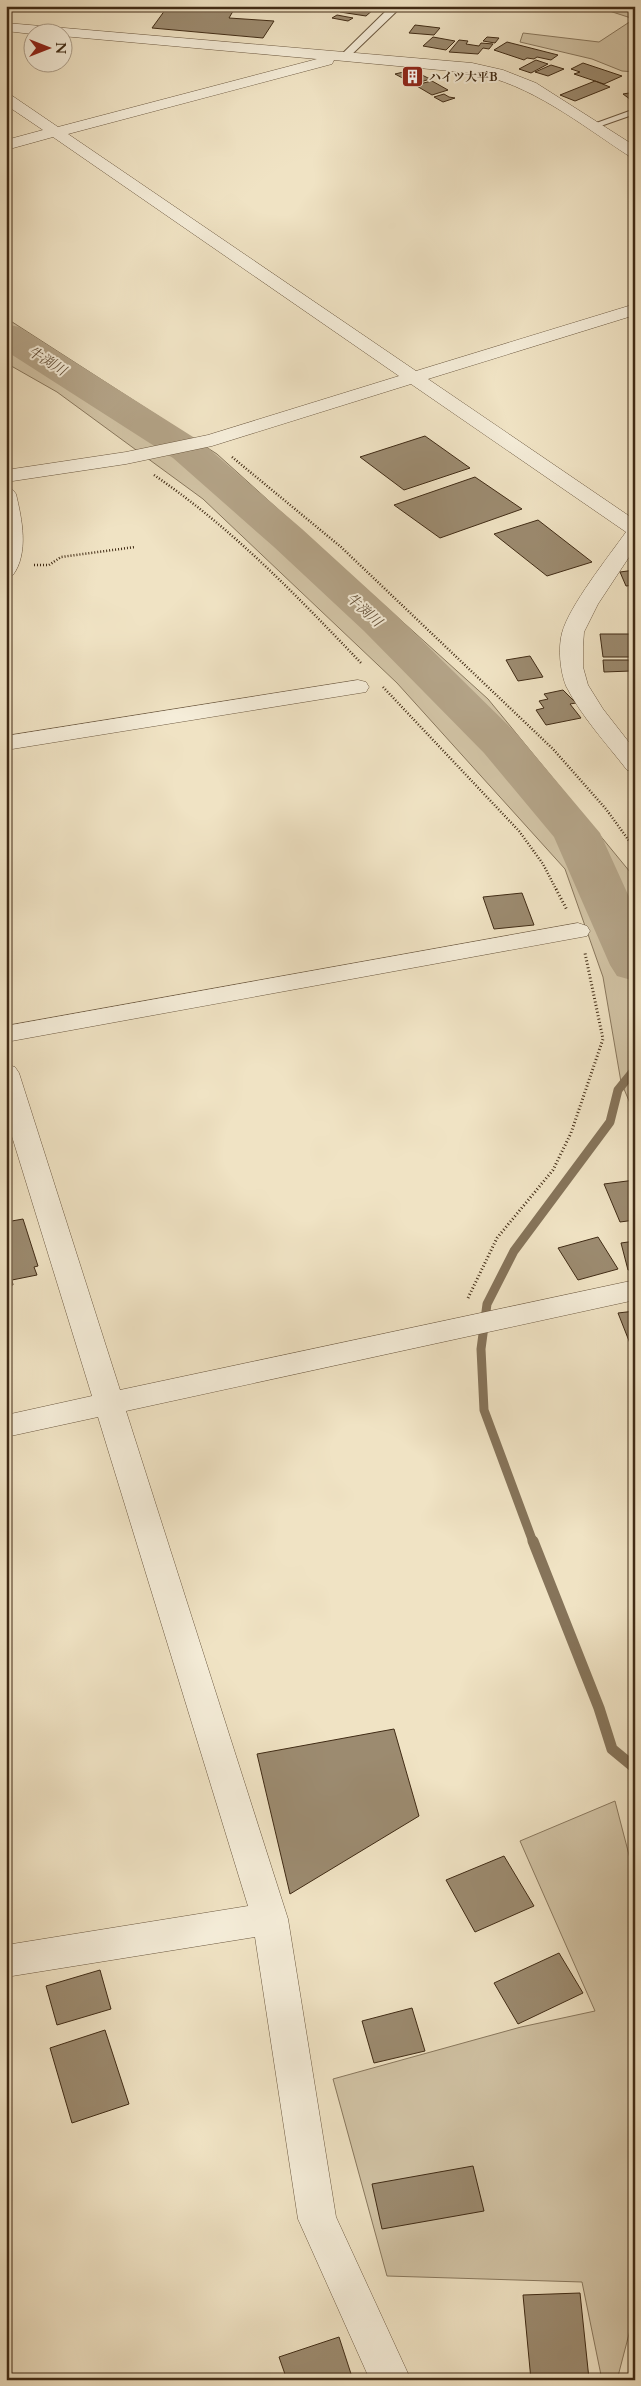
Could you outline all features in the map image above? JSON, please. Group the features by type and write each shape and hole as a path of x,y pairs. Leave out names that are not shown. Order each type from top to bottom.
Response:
{"street":[{"path":"6,27 345,56 472,68 498,73 531,86 635,153"},
{"path":"6,145 345,56"},
{"path":"6,98 635,531 587,604 573,632 572,646 572,667 577,685 594,712 635,765"},
{"path":"6,476 131,457 208,441 635,309"},
{"path":"6,494 12,521 8,567"},
{"path":"6,743 368,679"},
{"path":"6,1034 578,931"},
{"path":"6,1073 270,1919 317,2219 391,2380"},
{"path":"6,1426 635,1290"},
{"path":"6,1961 270,1919"}],"lane":[{"path":"345,56 395,9 395,6"},
{"path":"592,126 635,111"}],"path":[{"path":"208,441 341,547 553,749 606,809 635,850"},
{"path":"131,457 225,529 299,598 368,679 519,831 543,864 578,931 590,967 603,1039 571,1133 553,1170 497,1238 459,1317 464,1327"},
{"path":"8,567 49,565 62,557 135,547"}],"shaded area":[{"path":"594,6 635,6 635,72 622,71 592,59 520,42 523,33 599,42 634,19"},
{"path":"6,318 217,454 488,699 635,878 635,1115 621,1082 603,977 565,869 397,683 203,499 57,392 6,363"},
{"path":"615,1801 635,1878 635,2311 617,2380 602,2380 582,2282 387,2276 333,2079 521,2027 595,2011 520,1841"}],"building":[{"path":"168,6 236,6 229,18 274,21 263,38 152,28"},
{"path":"347,6 374,9 366,16 340,12"},
{"path":"337,15 353,18 348,21 332,18"},
{"path":"415,25 440,28 434,35 409,33"},
{"path":"433,37 455,41 446,50 423,46"},
{"path":"487,37 499,38 495,43 483,41"},
{"path":"459,40 468,41 466,44 479,46 481,43 493,44 489,49 483,48 478,54 449,52"},
{"path":"507,42 558,55 551,60 537,57 524,60 494,50"},
{"path":"536,60 548,64 531,73 519,69"},
{"path":"583,63 622,76 604,84 574,74 580,72 571,69"},
{"path":"551,65 564,69 548,76 535,72"},
{"name":"ハイツ大平B","path":"412,70 430,79 414,84 395,74"},
{"name":"ハイツ大平B","path":"432,81 448,90 432,95 415,85"},
{"path":"595,81 610,87 575,101 560,95"},
{"path":"635,92 635,103 623,94"},
{"path":"444,94 455,98 443,102 434,97"},
{"path":"425,436 470,468 404,490 360,457"},
{"path":"475,477 522,509 440,538 394,505"},
{"path":"538,520 592,562 547,576 494,534"},
{"path":"635,570 635,585 626,586 620,572"},
{"path":"600,634 635,634 635,657 603,657"},
{"path":"530,656 543,677 518,681 506,660"},
{"path":"603,660 629,660 631,671 604,672"},
{"path":"563,690 576,703 570,704 581,718 546,725 536,710 544,708 539,701 548,699 544,694"},
{"path":"522,893 534,925 494,929 483,897"},
{"path":"635,1180 635,1220 620,1222 604,1184"},
{"path":"23,1219 38,1266 34,1267 37,1275 12,1280 13,1285 6,1286 6,1222"},
{"path":"598,1237 618,1269 578,1280 558,1248"},
{"path":"635,1241 635,1269 628,1270 621,1243"},
{"path":"635,1311 635,1351 633,1351 618,1313"},
{"path":"394,1729 419,1816 290,1894 257,1754"},
{"path":"504,1856 534,1906 475,1932 446,1880"},
{"path":"559,1953 583,1993 518,2024 494,1983"},
{"path":"100,1970 111,2009 57,2025 46,1986"},
{"path":"412,2008 425,2051 374,2063 362,2021"},
{"path":"105,2030 129,2104 72,2123 50,2048"},
{"path":"473,2166 484,2211 382,2229 372,2184"},
{"path":"580,2293 589,2379 531,2380 523,2295"},
{"path":"339,2337 353,2380 287,2380 279,2357"}],"waterway":[{"name":"牛渕川","path":"6,335 187,450 288,538 379,622 500,743 576,833 635,965"},
{"path":"533,1542 484,1410 481,1349 487,1304 514,1251 610,1122 618,1090 635,1069"},
{"path":"533,1541 599,1708 612,1749 635,1768"}],"place":[{"name":"ハイツ大平B","path":"413,77"}]}
